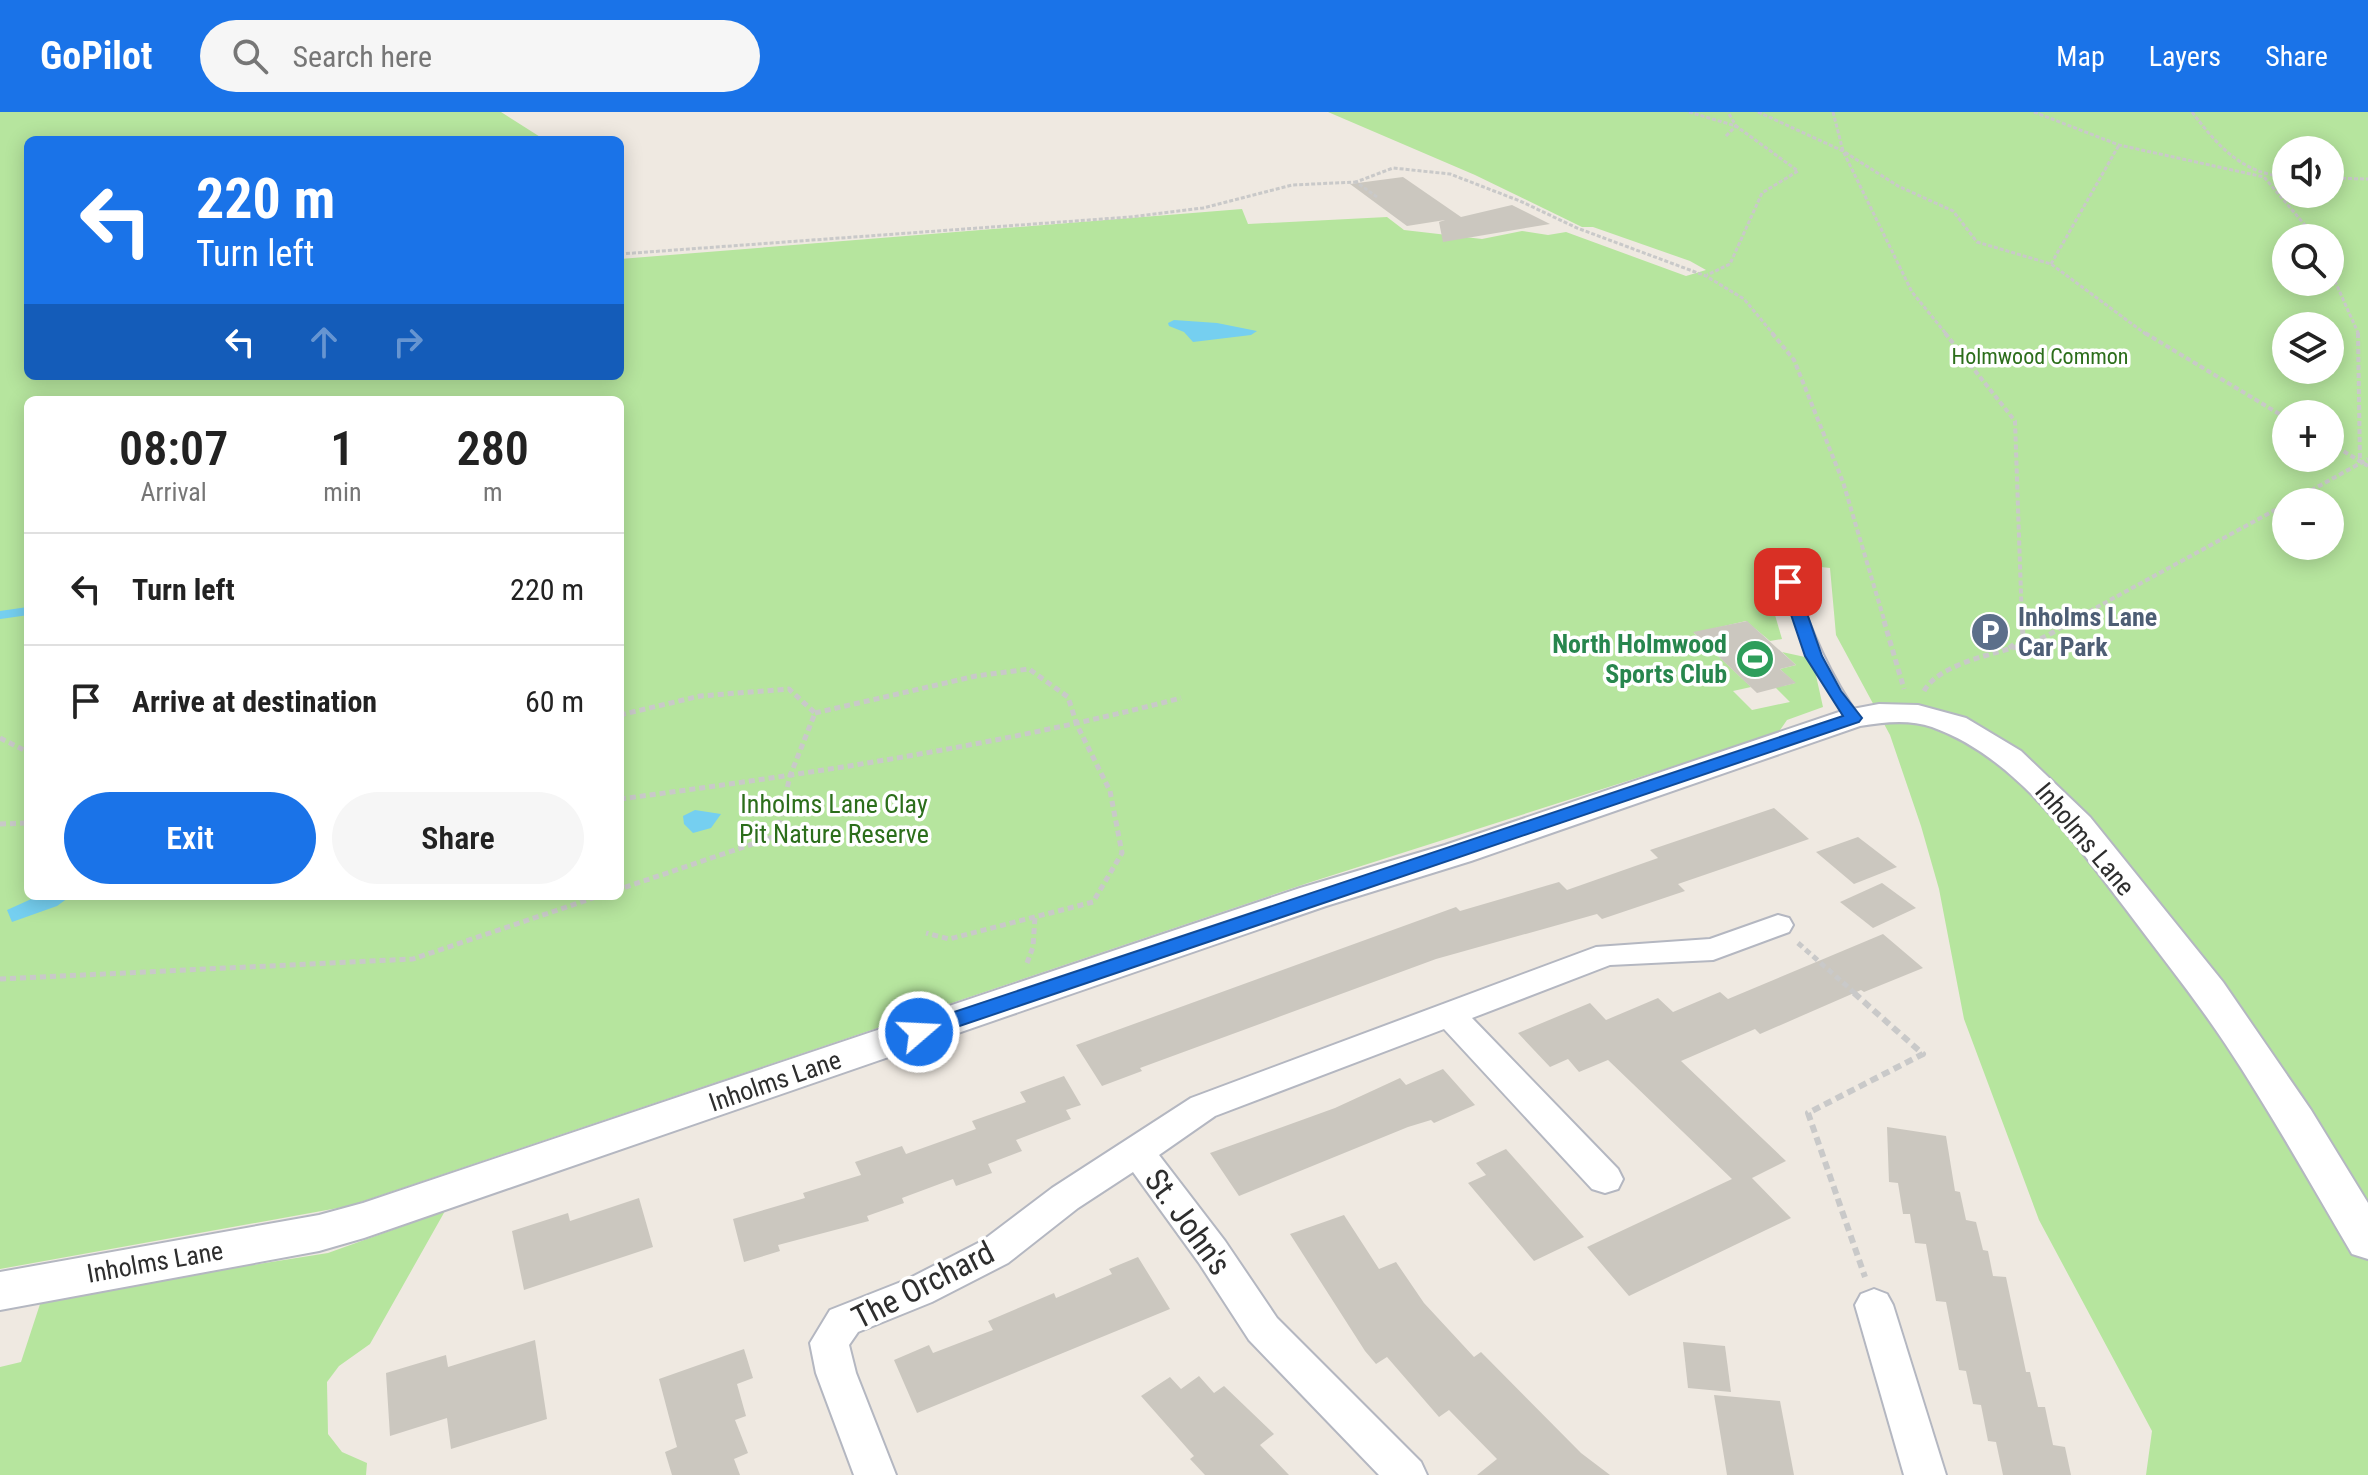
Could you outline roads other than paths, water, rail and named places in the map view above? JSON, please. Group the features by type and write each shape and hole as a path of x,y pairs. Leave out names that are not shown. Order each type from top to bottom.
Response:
{"street":[{"name":"Inholms Lane","path":"0,1291 319,1233 1853,718 1912,713 1952,723 1986,742 2025,770 2075,820 2219,1005 2368,1241"},
{"name":"St. John's","path":"1406,1475 1263,1329 1212,1252 1137,1152 1203,1107 1607,955 1713,949 1778,925"},
{"path":"1449,1014 1605,1179"},
{"name":"The Orchard","path":"875,1475 836,1373 829,1343 844,1321 919,1291 995,1252 1065,1198 1137,1152"},
{"path":"1874,1305 1925,1475"}],"lane":[{"path":"1788,582 1813,656 1853,718"}],"water":[{"path":"1174,320 1217,323 1257,331 1251,335 1193,342 1184,332 1169,326 1168,323"},
{"path":"695,810 721,814 711,828 693,833 684,824 683,816"},
{"path":"29,900 65,900 12,922 7,910"}],"waterway":[{"path":"0,615 24,612"}],"place":[{"name":"Inholms Lane Car Park","path":"1990,632"},
{"name":"North Holmwood Sports Club","path":"1755,659"}],"park label":[{"name":"Holmwood Common","path":"2040,356"},
{"name":"Inholms Lane Clay Pit Nature Reserve","path":"834,819"}]}
